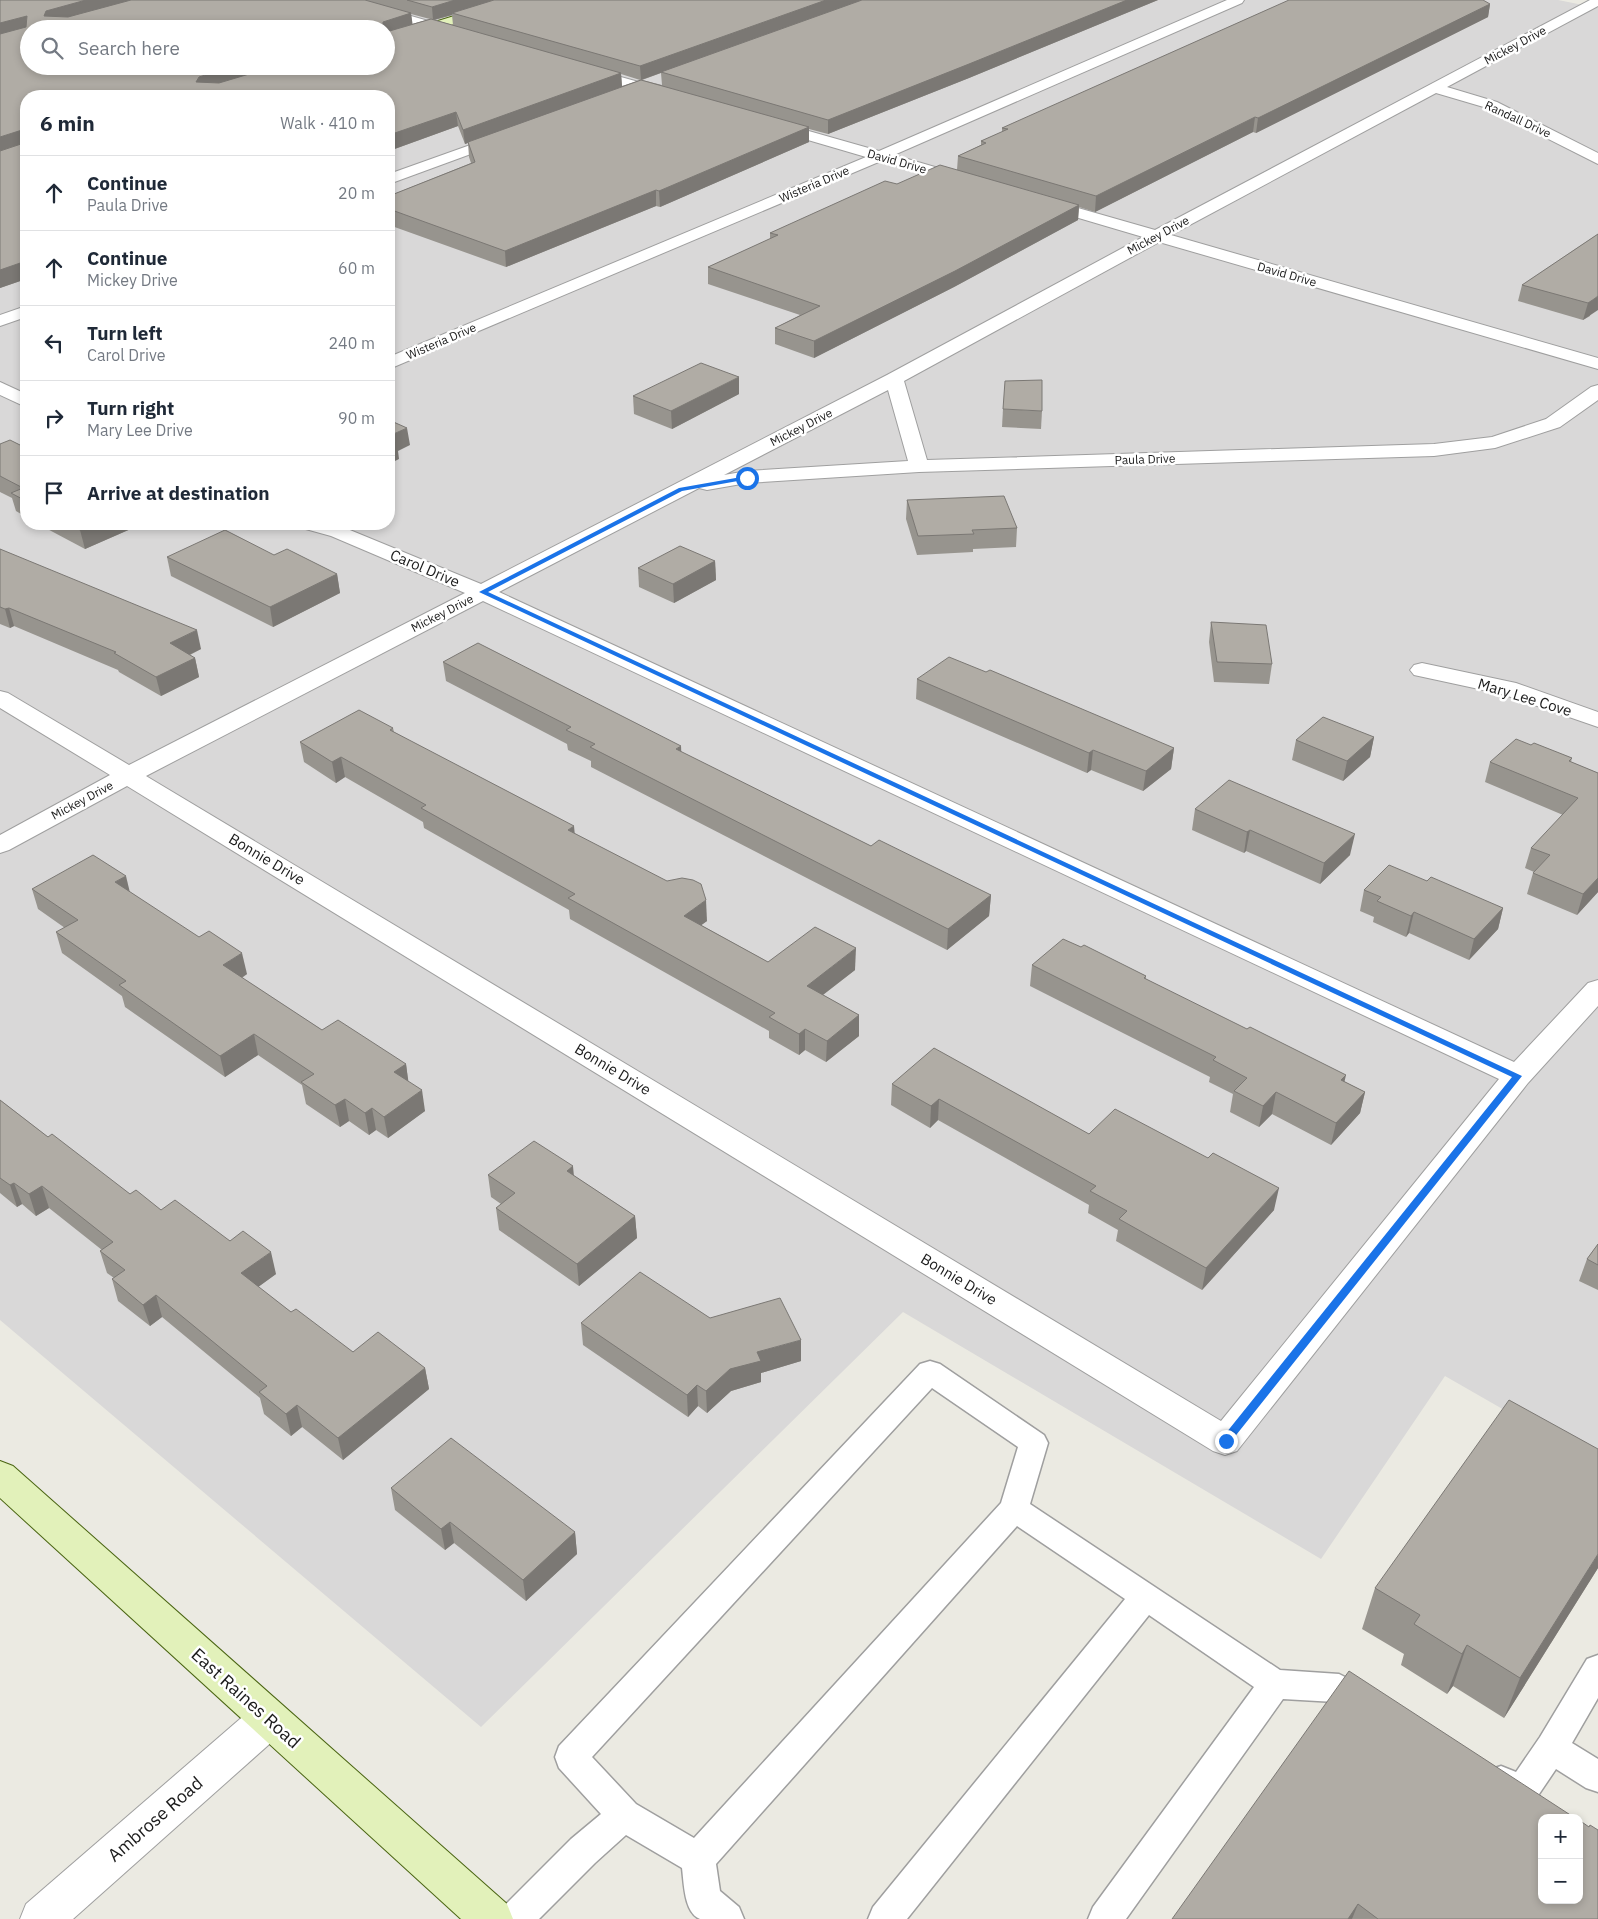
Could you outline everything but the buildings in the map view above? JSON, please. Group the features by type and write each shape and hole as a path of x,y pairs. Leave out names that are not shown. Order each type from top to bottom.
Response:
{"main road":[{"path":"395,38 520,0"},
{"name":"East Raines Road","path":"0,1476 492,1919"}],"street":[{"path":"341,0 472,38"},
{"name":"Wisteria Drive","path":"395,361 880,156 1238,0"},
{"name":"Mickey Drive","path":"0,845 129,775 894,379 1157,236 1598,1"},
{"path":"566,65 679,98"},
{"path":"622,94 660,80"},
{"name":"Randall Drive","path":"1434,88 1492,105 1598,159"},
{"name":"David Drive","path":"756,120 975,184"},
{"path":"395,177 520,131"},
{"name":"David Drive","path":"1033,200 1598,364"},
{"path":"0,320 20,313"},
{"path":"894,379 919,466"},
{"path":"0,388 20,398"},
{"name":"Paula Drive","path":"681,489 747,478 919,466 1434,450 1495,442 1552,423 1598,391"},
{"name":"Carol Drive","path":"331,530 482,592 1518,1076"},
{"name":"Mary Lee Cove","path":"1422,670 1508,688 1598,720"},
{"name":"Bonnie Drive","path":"0,698 1226,1441 1518,1076"},
{"path":"1518,1076 1598,990"},
{"name":"Ambrose Road","path":"41,1919 269,1719"}],"lane":[{"path":"930,1372 1034,1444 1014,1510 698,1859 624,1815 571,1757 930,1372"},
{"path":"1014,1510 1146,1596 1275,1684 1339,1688 1388,1716"},
{"path":"885,1919 1146,1596"},
{"path":"1480,1768 1534,1800 1551,1748 1598,1669"},
{"path":"1105,1919 1275,1684"},
{"path":"1551,1748 1598,1777"},
{"path":"515,1919 583,1851 624,1815"},
{"path":"698,1859 704,1900 727,1919"}],"shaded area":[{"path":"0,0 1558,0 1598,8 1598,1464 1445,1376 1321,1559 903,1312 481,1727 0,1320"}],"route":[{"path":"747,478 681,489 482,592 1518,1076 1226,1441"}]}
